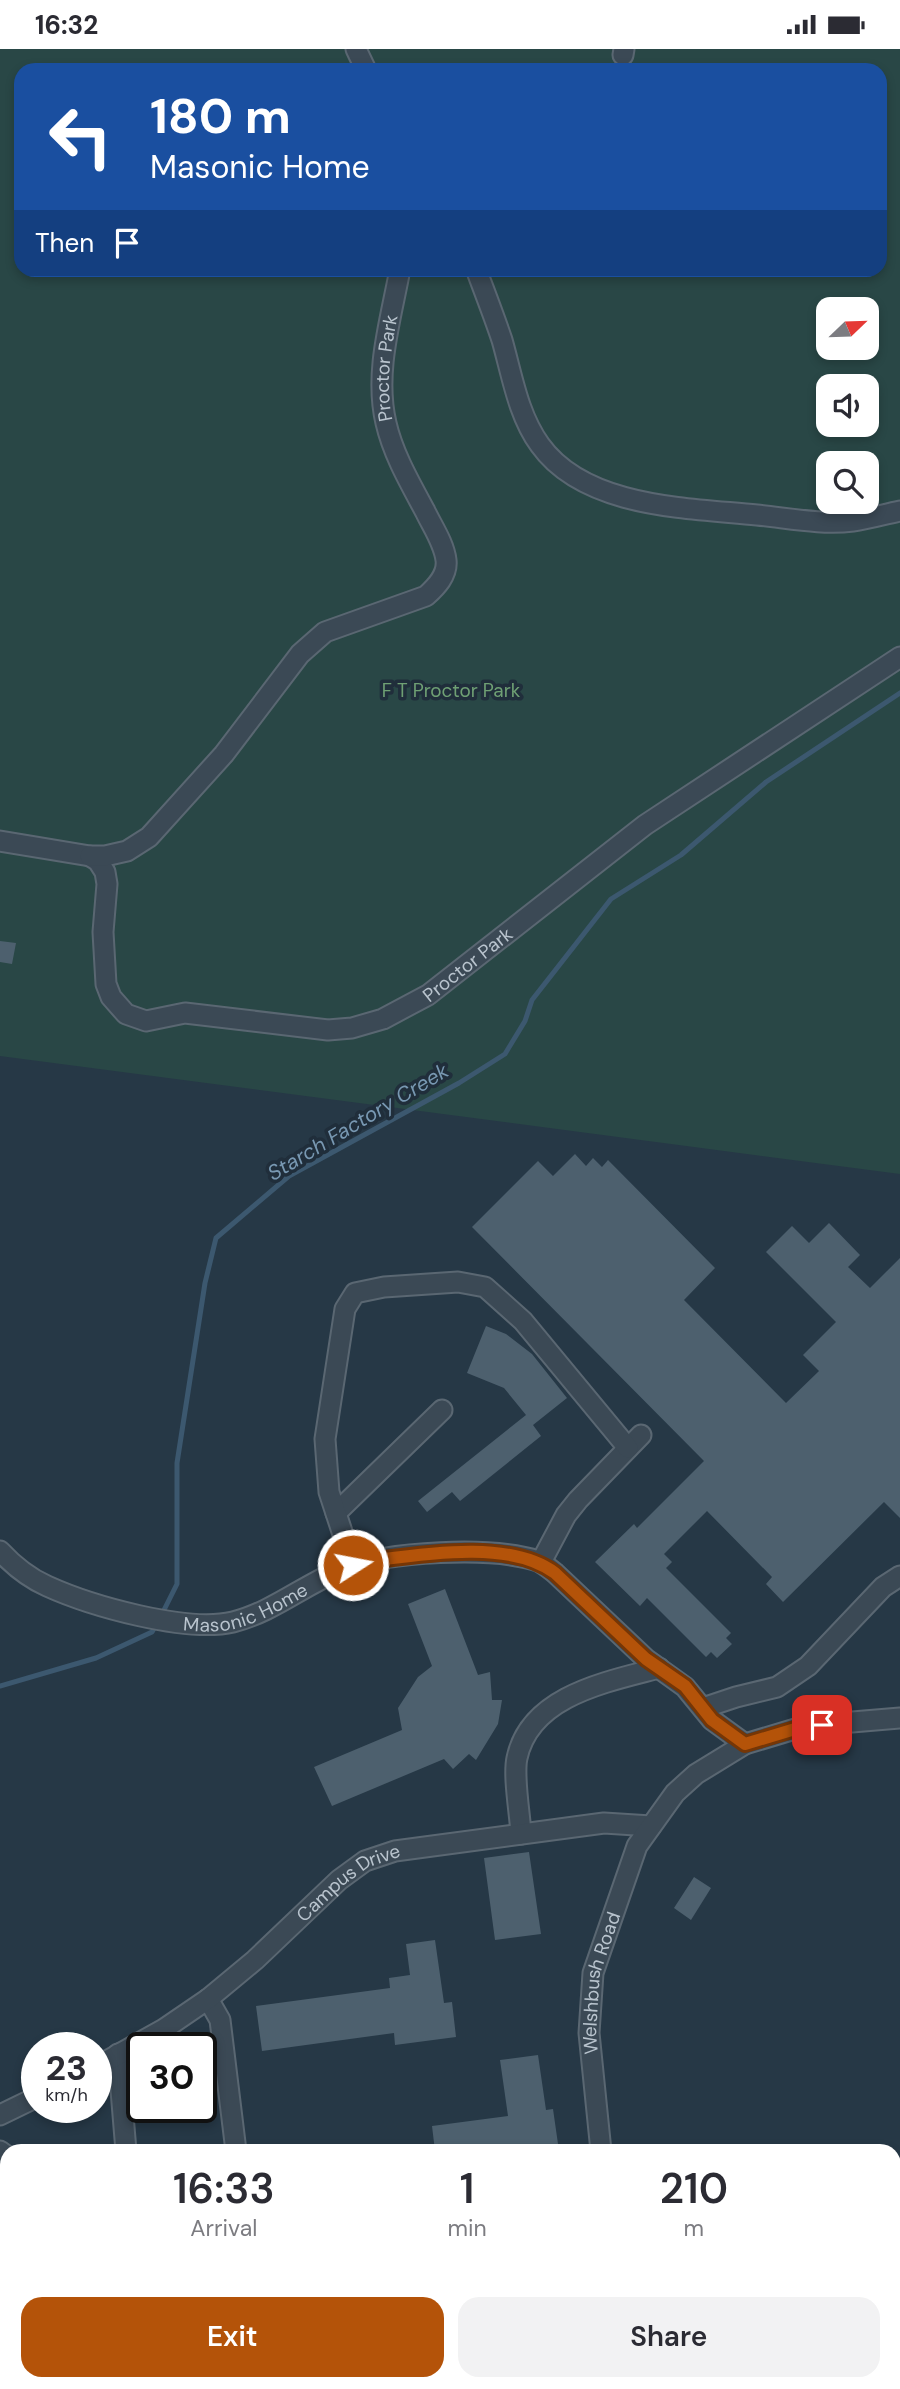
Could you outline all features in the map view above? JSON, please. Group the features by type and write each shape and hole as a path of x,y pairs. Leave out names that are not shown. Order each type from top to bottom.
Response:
{"street":[{"name":"Proctor Park","path":"0,841 90,856 127,851 149,837 224,754 300,654 325,632 426,596 436,587 445,573 447,561 440,541 404,473 386,423 382,393 382,362 399,277"},
{"path":"479,277 501,338 522,410 540,445 564,469 586,482 637,501 818,521 852,521 900,511"},
{"name":"Proctor Park","path":"90,856 98,861 107,884 103,932 106,984 111,997 126,1014 146,1021 185,1013 328,1030 352,1028 383,1019 428,995 645,825 900,657"},
{"path":"353,1565 329,1492 325,1439 345,1309 355,1293 384,1287 458,1282 485,1287 523,1321 635,1442 566,1515 541,1562"},
{"path":"336,1513 442,1411"},
{"name":"Masonic Home","path":"0,1551 13,1564 45,1585 101,1606 154,1618 206,1625 232,1622 257,1614 362,1562 442,1552 509,1554 541,1562 646,1659 685,1686 712,1720 745,1744"},
{"path":"703,1708 777,1687 808,1666 883,1587 900,1576"},
{"path":"521,1834 516,1761 525,1735 546,1711 560,1701 659,1668"},
{"path":"651,1826 675,1793 696,1773 745,1744 805,1726 900,1718"},
{"name":"Campus Drive","path":"112,2058 164,2029 208,1999 255,1960 339,1880 365,1861 394,1851 604,1822 651,1826"},
{"name":"Welshbush Road","path":"600,2144 589,2033 593,1973 637,1846 651,1826"},
{"path":"208,1999 220,2020 235,2144"},
{"path":"118,2054 125,2144"},
{"path":"0,2115 21,2105"}],"green space":[{"name":"F T Proctor Park","path":"0,49 900,49 900,1174 0,1056"}],"building":[{"path":"0,941 16,943 12,964 0,962"},
{"path":"575,1154 586,1166 593,1158 602,1167 608,1160 715,1268 684,1300 786,1403 819,1371 803,1355 836,1322 766,1252 792,1226 809,1243 829,1223 860,1255 848,1267 870,1288 900,1258 900,1518 884,1502 783,1602 766,1584 772,1577 707,1511 664,1554 672,1562 666,1568 731,1633 726,1638 732,1644 717,1658 711,1652 706,1657 647,1598 640,1606 595,1562 634,1524 637,1528 704,1461 472,1227 538,1161 553,1176"},
{"path":"486,1326 506,1334 532,1354 567,1398 533,1425 541,1436 460,1501 452,1492 427,1512 418,1501 526,1415 504,1388 467,1373"},
{"path":"445,1589 478,1675 490,1672 492,1700 502,1700 498,1724 476,1760 469,1754 453,1769 444,1759 332,1806 314,1767 402,1730 398,1708 418,1677 432,1666 408,1604"},
{"path":"529,1852 541,1934 495,1940 484,1858"},
{"path":"694,1877 711,1888 691,1920 674,1908"},
{"path":"435,1940 444,2003 452,2002 456,2037 395,2045 394,2033 262,2051 256,2006 390,1988 389,1978 410,1975 406,1944"},
{"path":"538,2055 546,2110 553,2109 558,2144 434,2144 432,2126 508,2116 500,2060"}],"waterway":[{"name":"Starch Factory Creek","path":"162,1614 177,1584 177,1463 205,1283 216,1238 289,1176 459,1083 505,1054 525,1021 532,1000 611,899 681,855 766,782 900,693"},
{"name":"Starch Factory Creek","path":"0,1686 96,1658 152,1632 157,1623"}],"route":[{"path":"353,1565 442,1552 509,1554 541,1562 646,1659 685,1686 712,1720 745,1744 805,1726 822,1725"}]}
